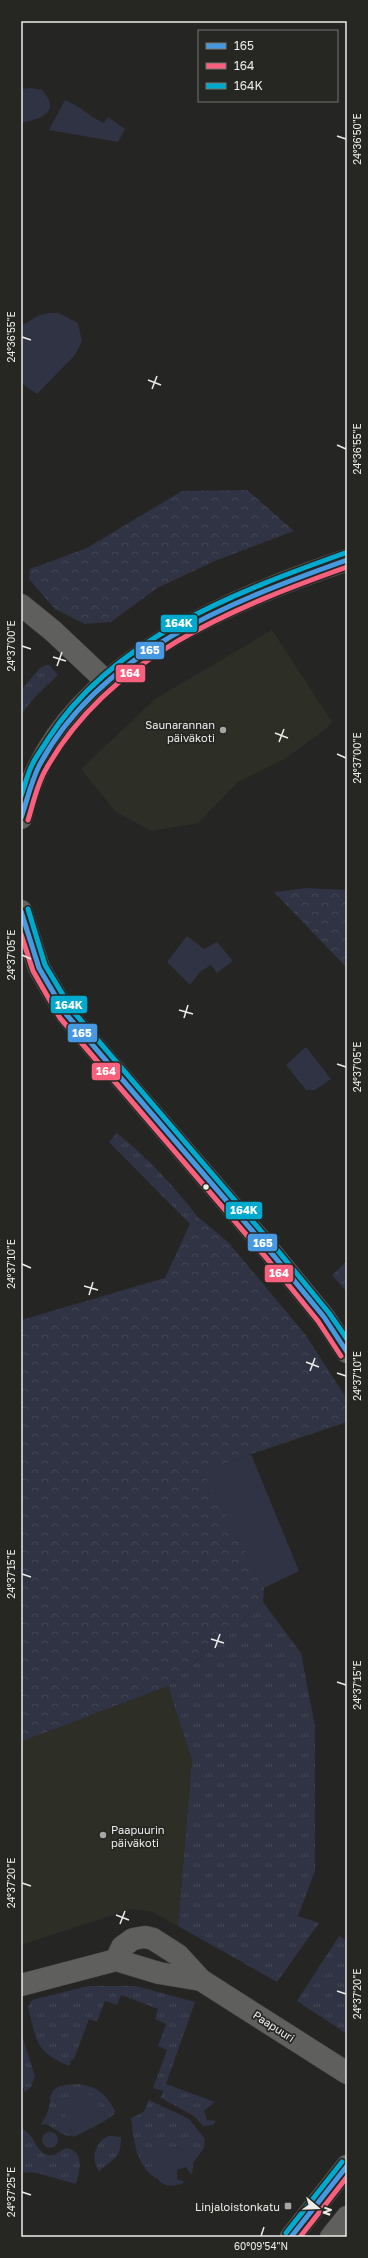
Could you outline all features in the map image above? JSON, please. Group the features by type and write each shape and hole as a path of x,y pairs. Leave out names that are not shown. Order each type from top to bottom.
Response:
{"street":[{"path":"21,818 26,796 35,772 58,734 77,711 107,682 137,658 187,628 244,599 300,576 347,560"},
{"path":"21,605 53,631 107,682"},
{"path":"21,911 39,968 66,1014 274,1256 324,1317 347,1352"},
{"name":"Paapuuri","path":"201,1980 159,1973 116,1960 122,1947 133,1939 145,1937 153,1939 178,1954 201,1980 347,2074"},
{"path":"21,1985 116,1960"},
{"path":"291,2237 347,2166"},
{"path":"331,2237 347,2217"}],"shaded area":[{"name":"Saunarannan päiväkoti","path":"272,630 332,722 327,728 286,758 238,782 198,823 151,831 116,812 81,769 155,699"},
{"name":"Paapuurin päiväkoti","path":"168,1686 192,1760 178,1926 150,1911 131,1909 21,1945 21,1782 23,1741"}],"green space":[{"path":"32,88 42,90 48,98 50,104 49,109 42,117 21,123 21,89"},
{"path":"65,100 104,123 108,117 125,129 118,142 49,130"},
{"path":"59,313 78,323 82,341 75,355 37,394 21,383 21,326 40,315"},
{"path":"247,490 294,531 217,560 157,588 111,622 85,624 55,609 29,579 30,569 87,548 182,491"},
{"path":"49,665 58,675 35,697 21,714 21,690 40,668"},
{"path":"307,888 347,890 347,968 274,892"},
{"path":"187,936 204,949 217,942 233,961 217,973 211,965 200,972 190,985 167,962"},
{"path":"306,1047 331,1079 315,1090 306,1090 286,1065"},
{"path":"117,1133 169,1182 197,1216 190,1224 109,1142"},
{"path":"197,1216 228,1242 305,1334 347,1399 347,1422 251,1454 204,1472 264,1588 263,1602 168,1686 23,1741 21,1782 21,1320 165,1278 190,1224"},
{"path":"347,1261 347,1292 332,1275"},
{"path":"251,1454 299,1571 264,1588 203,1472"},
{"path":"263,1602 301,1653 315,1727 315,1871 298,1916 319,1923 277,1982 178,1926 192,1760 168,1686"},
{"path":"339,1936 347,1941 347,2034 297,2001"},
{"path":"88,1986 136,1986 195,2002 166,2084 215,2102 204,2111 207,2120 216,2121 213,2125 203,2126 194,2116 161,2098 163,2091 153,2088 167,2050 158,2046 166,2024 155,2019 158,2009 121,1995 117,2005 105,2001 97,2022 89,2019 74,2059 72,2059 69,2066 58,2061 43,2050 36,2037 28,2007 32,2000"},
{"path":"21,2032 35,2076 31,2087 25,2092 21,2082"},
{"path":"79,2084 86,2085 101,2092 115,2111 113,2115 103,2122 105,2112 65,2109 65,2125 76,2136 72,2137 64,2135 46,2124 40,2125 49,2109 53,2091 57,2087"},
{"path":"83,2092 91,2095 105,2112 103,2122 76,2136 65,2125 65,2108 70,2098"},
{"path":"149,2100 189,2119 205,2139 204,2148 193,2163 189,2155 184,2150 177,2147 168,2147 155,2175 157,2179 144,2167 140,2160 135,2144 131,2118 144,2112"},
{"path":"21,2128 30,2135 39,2149 47,2155 53,2155 67,2148 77,2153 80,2168 76,2184 37,2173 21,2172"},
{"path":"47,2132 53,2132 58,2137 56,2146 53,2148 47,2148 42,2143 42,2137"},
{"path":"108,2136 121,2137 120,2150 113,2160 99,2171 96,2166 94,2156 95,2151 100,2143"},
{"path":"168,2147 174,2147 184,2151 192,2158 193,2163 191,2175 186,2167 177,2170 177,2179 185,2182 173,2186 165,2185 161,2182 155,2175 154,2170 156,2159 160,2152"}],"transit line":[{"name":"164K","path":"21,796 35,758 48,739 75,704 106,673 142,646 180,623 220,602 262,584 345,553"},
{"name":"165","path":"21,818 36,772 65,726 96,691 132,662 172,636 215,613 259,593 347,560"},
{"name":"164","path":"28,820 43,775 72,730 103,696 139,667 177,641 218,619 260,600 347,567"},
{"name":"164K","path":"28,909 45,965 72,1010 279,1252 329,1313 347,1339"},
{"name":"165","path":"21,911 39,968 66,1014 274,1256 324,1317 347,1352"},
{"name":"164","path":"21,934 33,971 60,1018 269,1261 318,1321 341,1356"},
{"name":"164K","path":"286,2233 342,2162"},
{"name":"165","path":"291,2237 347,2166"},
{"name":"164","path":"300,2237 347,2177"}],"place":[{"name":"Saunarannan päiväkoti","path":"223,730"},
{"name":"Paapuurin päiväkoti","path":"103,1835"},
{"name":"Linjaloistonkatu","path":"288,2206"}]}
